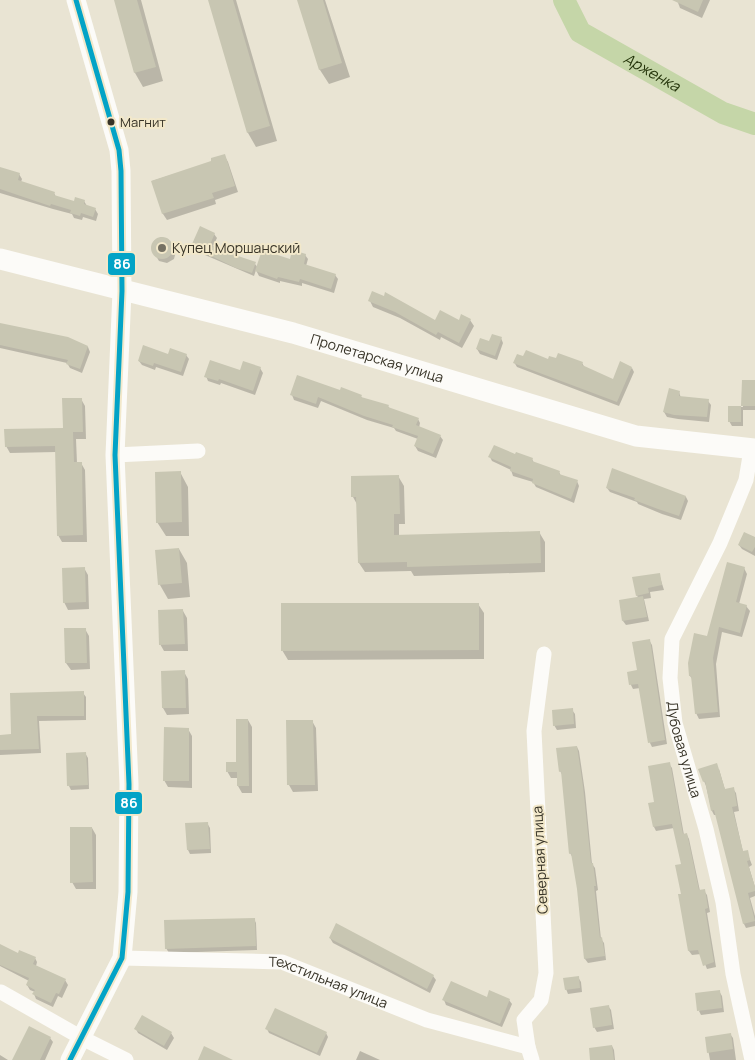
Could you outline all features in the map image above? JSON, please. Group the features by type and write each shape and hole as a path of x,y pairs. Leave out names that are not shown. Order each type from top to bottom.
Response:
{"main road":[{"name":"Пролетарская улица","path":"0,259 122,291 293,332 636,436 753,449"}],"street":[{"path":"70,1060 122,958 128,892 129,784 115,455 122,291 121,171 119,150 76,0"},
{"name":"Дубовая улица","path":"752,1060 732,967 723,902 706,829 675,723 670,678 672,638 720,543 746,480 753,449"},
{"path":"115,455 198,451"},
{"name":"Северная улица","path":"530,1054 524,1020 541,1000 546,973 534,731 544,654"},
{"name":"Техстильная улица","path":"122,958 282,962 428,1020 530,1054"},
{"path":"2,992 82,1038 126,1060"}],"building":[{"path":"114,0 137,0 156,67 134,73"},
{"path":"208,0 233,0 270,126 247,133"},
{"path":"297,0 323,0 342,63 319,70"},
{"path":"672,0 703,0 698,12"},
{"path":"225,154 235,186 212,193 214,198 162,214 151,181 211,161 211,158"},
{"path":"0,167 20,173 18,180 55,192 54,195 74,201 75,197 85,200 84,204 96,208 93,217 81,213 80,216 70,213 71,210 51,204 50,206 0,189"},
{"path":"200,226 215,233 209,247 212,248 214,245 226,252 256,262 252,273 236,268 201,251 202,249 192,244"},
{"path":"158,237 166,237 173,244 173,252 166,259 158,259 151,252 151,244"},
{"path":"262,250 290,259 292,250 306,254 304,264 336,274 331,289 300,279 299,282 278,277 277,279 255,271"},
{"path":"372,291 384,296 385,292 435,320 440,310 459,320 461,314 471,319 459,343 438,332 436,335 395,312 368,301"},
{"path":"0,323 68,337 88,346 80,369 66,364 68,360 0,345"},
{"path":"492,334 502,337 495,356 476,349 480,338 489,341"},
{"path":"143,345 168,354 170,348 187,354 181,372 154,363 153,366 138,361"},
{"path":"526,350 548,359 549,356 556,358 558,353 583,362 582,365 613,379 620,361 632,367 617,402 513,363 517,354 523,356"},
{"path":"210,360 240,370 243,361 261,367 253,391 219,379 218,381 204,377"},
{"path":"297,375 340,390 341,387 362,395 361,397 389,405 388,407 419,418 416,425 441,435 433,454 414,446 418,436 392,427 393,425 364,416 318,397 316,404 290,395"},
{"path":"742,380 755,380 755,406 741,406"},
{"path":"669,388 680,391 679,396 709,399 707,417 674,415 663,412"},
{"path":"62,398 82,398 83,432 73,432 74,462 82,462 83,535 57,536 55,446 5,447 4,429 63,428"},
{"path":"728,406 741,406 741,422 728,422"},
{"path":"494,445 515,454 516,452 533,458 532,461 560,471 559,474 578,480 571,499 532,483 533,479 510,471 511,467 488,457"},
{"path":"612,468 686,496 679,516 606,488"},
{"path":"181,471 182,522 156,523 155,472"},
{"path":"399,475 400,514 394,514 394,535 540,531 541,563 407,567 407,562 358,563 356,497 351,497 351,476"},
{"path":"744,532 755,537 755,547 752,552 738,545"},
{"path":"179,548 182,583 158,585 155,550"},
{"path":"727,562 745,567 736,602 747,605 740,633 719,627 713,658 718,712 695,714 688,663 694,633 707,636"},
{"path":"85,567 86,602 63,603 62,568"},
{"path":"660,573 662,585 648,588 649,593 636,596 632,577"},
{"path":"643,596 647,617 622,621 619,600"},
{"path":"281,603 479,603 479,650 281,651"},
{"path":"183,609 185,644 159,645 158,610"},
{"path":"64,628 86,628 87,663 65,663"},
{"path":"650,639 665,740 648,743 638,684 629,685 627,672 637,670 632,642"},
{"path":"185,670 186,708 162,708 161,671"},
{"path":"84,691 84,716 37,716 39,749 0,750 0,735 11,734 10,693"},
{"path":"573,708 574,724 553,726 552,710"},
{"path":"236,719 248,719 249,786 237,786 237,772 226,772 226,762 236,762"},
{"path":"286,720 313,720 315,785 287,785"},
{"path":"164,727 189,728 189,781 163,781"},
{"path":"577,746 591,863 593,863 596,886 594,886 600,938 602,937 605,956 584,959 577,889 571,853 569,854 561,771 559,772 556,748"},
{"path":"86,752 88,785 67,786 66,753"},
{"path":"670,762 683,834 687,833 699,890 705,889 708,908 705,909 714,962 703,966 698,950 688,951 678,894 681,894 675,865 681,864 672,824 653,827 648,803 654,802 648,766"},
{"path":"717,763 725,789 734,787 737,806 732,807 743,851 748,850 750,860 747,861 755,887 755,891 748,893 755,921 743,924 714,810 711,811 705,781 703,782 698,769"},
{"path":"208,822 210,849 187,850 185,823"},
{"path":"70,827 92,827 93,882 70,883"},
{"path":"255,918 256,946 165,949 164,920"},
{"path":"336,923 434,975 427,989 329,938"},
{"path":"0,944 18,953 19,950 36,957 33,964 66,979 59,994 56,993 51,1003 32,994 35,990 26,985 29,978 0,965"},
{"path":"579,976 580,988 565,990 563,978"},
{"path":"451,981 487,997 489,990 510,999 500,1024 442,1000"},
{"path":"720,990 722,1008 697,1011 695,993"},
{"path":"609,1005 612,1025 593,1028 590,1008"},
{"path":"275,1008 327,1032 317,1053 265,1029"},
{"path":"142,1015 172,1032 164,1046 134,1029"},
{"path":"29,1026 51,1037 40,1060 12,1060"},
{"path":"731,1033 733,1049 707,1053 705,1037"},
{"path":"612,1045 614,1060 590,1060 589,1048"},
{"path":"204,1046 233,1060 198,1060"}],"waterway":[{"name":"Арженка","path":"564,0 580,32 723,113 755,124"}],"transit line":[{"name":"86","path":"70,1060 122,958 128,892 129,784 115,455 122,291 121,171 119,150 76,0"}],"place":[{"name":"Магнит","path":"111,122"},
{"name":"Купец Моршанский","path":"162,248"}]}
